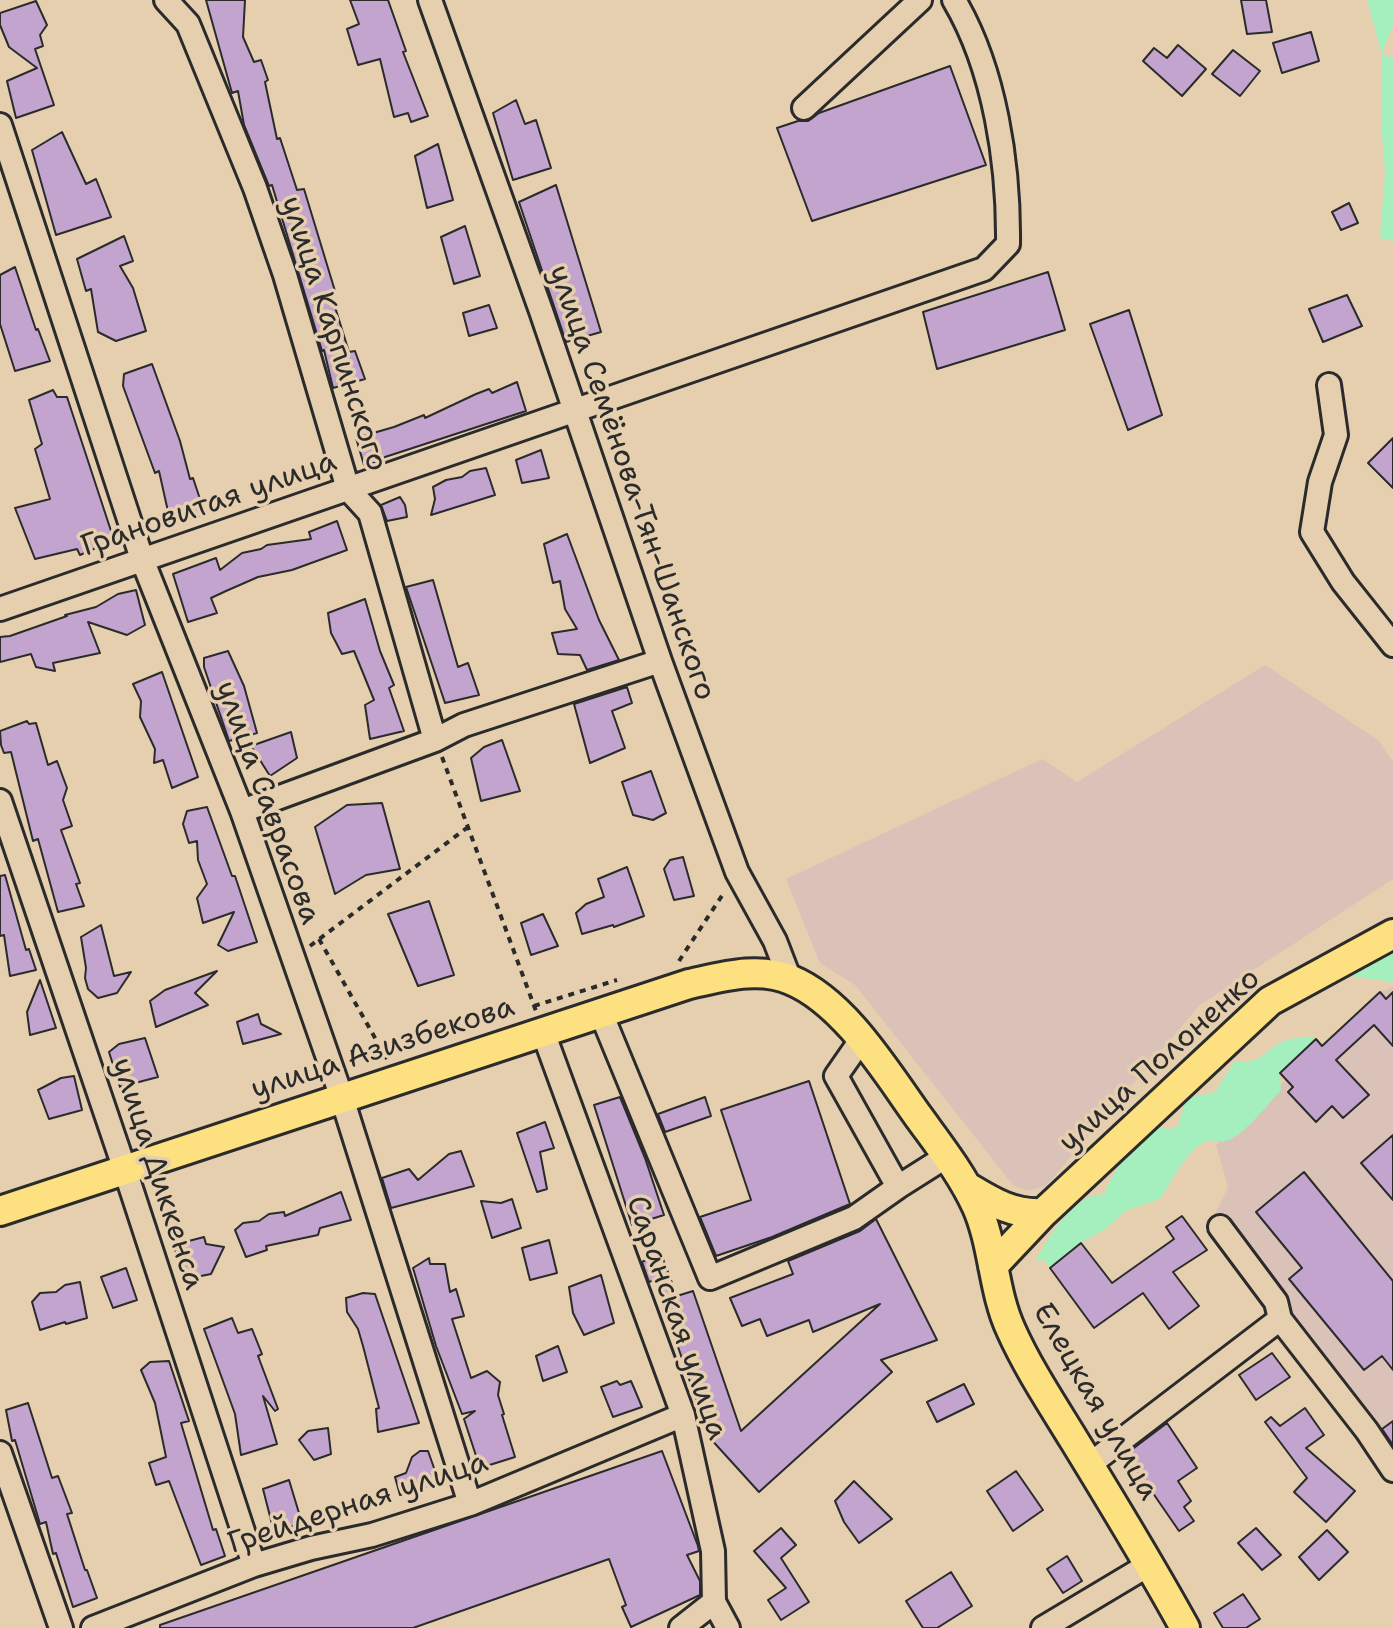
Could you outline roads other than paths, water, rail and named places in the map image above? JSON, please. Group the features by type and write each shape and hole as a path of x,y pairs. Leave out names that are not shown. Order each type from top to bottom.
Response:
{"main road":[{"name":"улица Полоненко","path":"993,1266 1043,1213 1270,1001 1393,934"},
{"name":"улица Азизбекова","path":"0,1211 399,1080 539,1019 601,1013 689,984 734,974 765,973 790,980"},
{"name":"Елецкая улица","path":"790,980 815,994 861,1040 966,1186 988,1237 999,1297 1010,1329 1185,1628"},
{"path":"966,1186 1004,1208 1027,1214 1043,1213"}],"street":[{"name":"улица Карпинского","path":"166,0 188,24 255,188 285,275 348,489 370,513 435,740"},
{"name":"улица Семёнова-Тян-Шанского","path":"430,0 660,661 737,872 775,941 790,980"},
{"path":"804,108 920,0"},
{"name":"Грановитая улица","path":"0,609 984,269 1008,244 1008,202 991,90 969,26 954,0"},
{"name":"улица Саврасова","path":"0,125 142,559 242,811 342,1098 470,1504"},
{"path":"1329,385 1336,435 1320,482 1312,532 1343,582 1393,645"},
{"path":"242,811 435,740 464,725 660,661"},
{"name":"улица Диккенса","path":"0,801 254,1565"},
{"path":"601,1013 710,1278 854,1218 947,1156"},
{"name":"Саранская улица","path":"539,1019 683,1415 713,1551 714,1602 728,1628"},
{"path":"861,1040 836,1076 898,1187"},
{"path":"1220,1227 1276,1302 1280,1319 1367,1431 1393,1470"},
{"path":"1089,1465 1280,1319"},
{"name":"Грейдерная улица","path":"93,1628 254,1565 311,1548 372,1535 470,1504 683,1415"},
{"path":"0,1453 61,1628"},
{"path":"1043,1628 1150,1564"},
{"path":"681,1628 714,1602"}]}
